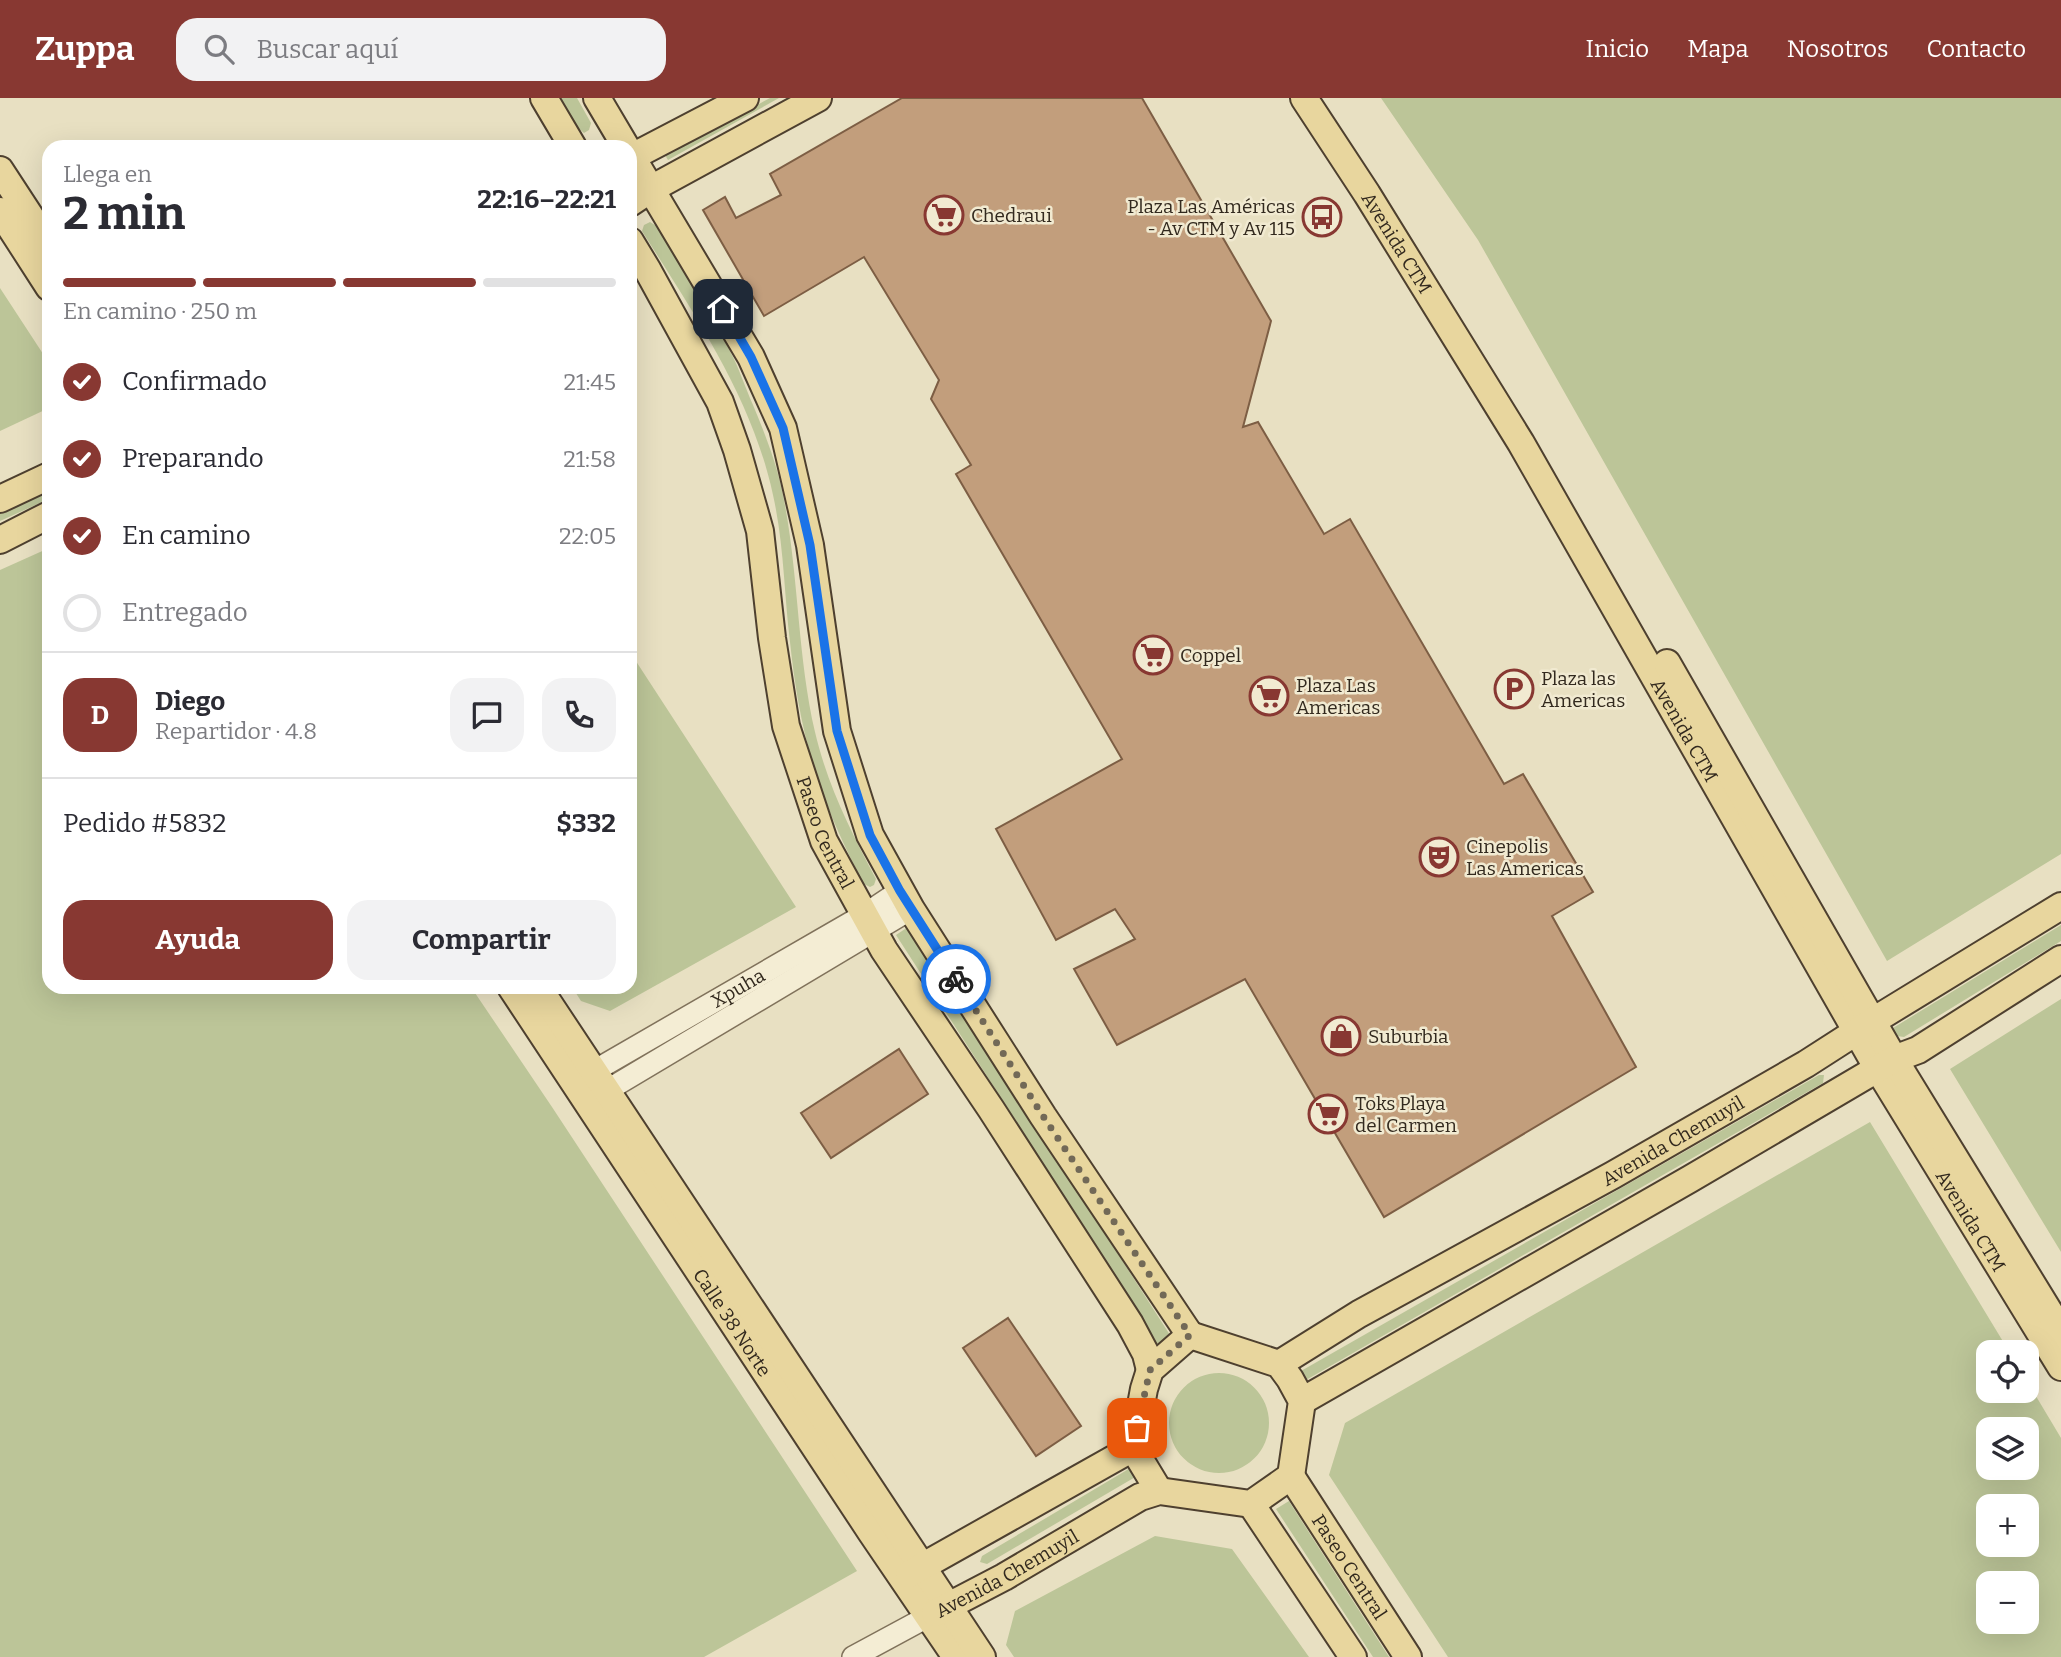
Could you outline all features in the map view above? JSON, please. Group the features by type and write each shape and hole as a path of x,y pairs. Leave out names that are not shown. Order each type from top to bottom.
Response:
{"main road":[{"path":"544,98 569,140"},
{"name":"Paseo Central","path":"597,98 622,140"},
{"path":"637,151 744,98"},
{"path":"641,196 818,98"},
{"name":"Avenida CTM","path":"1304,98 1367,194 1521,443 1746,840 1865,1026"},
{"name":"Avenida CTM","path":"1323,98 1535,433 1886,1064 2061,1367"},
{"path":"0,170 42,234"},
{"name":"Paseo Central","path":"641,196 751,357 783,428 810,545 837,731 870,835 905,900 1043,1116 1190,1335"},
{"path":"0,211 42,276"},
{"name":"Paseo Central","path":"637,252 720,402 737,450 760,531 772,638 786,726 824,841 868,923 1122,1313 1146,1354 1150,1370"},
{"path":"0,499 42,479"},
{"path":"0,540 42,519"},
{"name":"Avenida Chemuyil","path":"1279,1364 1359,1314 1613,1175 1806,1064 2061,906"},
{"path":"1302,1401 1886,1064 1918,1050 2061,959"},
{"name":"Calle 38 Norte","path":"517,994 590,1087 939,1611 982,1657"},
{"name":"Calle 38 Norte","path":"542,994 590,1087"},
{"name":"Avenida CTM","path":"1886,1064 2061,1331"},
{"path":"1190,1335 1279,1364 1302,1401 1291,1476 1251,1504 1159,1490 1133,1448 1150,1370 1190,1335"},
{"path":"913,1572 1133,1448"},
{"name":"Paseo Central","path":"1291,1476 1408,1657"},
{"name":"Avenida Chemuyil","path":"939,1611 1004,1577 1140,1497 1159,1490"},
{"path":"1251,1504 1353,1657"},
{"name":"Calle 38 Norte","path":"939,1611 956,1657"}],"street":[{"name":"Xpuha","path":"590,1087 905,900"},
{"name":"Avenida Chemuyil","path":"853,1657 939,1611"}],"green space":[{"path":"561,98 577,98 591,123 589,130 584,133 576,126"},
{"path":"770,98 779,98 668,160 665,155"},
{"path":"1381,98 2061,98 2061,854 1887,961 1478,240"},
{"path":"650,222 658,227 730,351 774,461 788,525 805,673 815,732 833,789 876,879 870,887 861,879 838,831 808,748 794,677 777,513 763,459 751,424 719,357 642,231 644,225"},
{"path":"0,288 42,352 42,411 0,431"},
{"path":"42,495 42,502 0,521 0,514"},
{"path":"42,551 42,994 476,994 857,1571 704,1657 0,1657 0,570"},
{"path":"637,663 796,907 610,1011 581,1001 576,994 637,994"},
{"path":"2061,925 2061,941 1904,1037 1897,1036 1893,1028"},
{"path":"908,927 1170,1335 1157,1344 896,935"},
{"path":"2061,999 2061,1252 1950,1069"},
{"path":"1819,1075 1824,1075 1823,1083 1306,1380 1302,1376 1301,1371"},
{"path":"1870,1122 2002,1340 1976,1340 1976,1403 2039,1401 2061,1438 2061,1657 1448,1657 1329,1475 1345,1423"},
{"path":"1219,1373 1238,1376 1255,1387 1266,1404 1269,1423 1266,1442 1255,1459 1238,1470 1219,1473 1200,1470 1183,1459 1172,1442 1169,1423 1172,1404 1183,1387 1200,1376"},
{"path":"1132,1467 1137,1476 987,1564 980,1562 982,1556"},
{"path":"1289,1501 1389,1657 1373,1657 1276,1509"},
{"path":"1155,1536 1232,1549 1309,1657 1014,1657 1006,1645 1015,1611"}],"building":[{"name":"Plaza Las Americas","path":"902,98 1142,98 1271,321 1243,427 1258,422 1324,534 1350,519 1504,784 1523,774 1593,892 1552,916 1636,1067 1384,1217 1245,979 1117,1045 1074,969 1135,939 1115,909 1056,940 996,829 1122,759 956,474 971,465 931,399 939,380 864,257 764,316 703,210 725,197 736,218 781,195 770,174"},
{"path":"899,1049 928,1094 831,1158 801,1113"},
{"path":"1008,1318 1081,1426 1036,1456 963,1348"}],"way so far":[{"path":"956,979 1043,1116 1190,1335 1150,1370 1137,1428"}],"place":[{"name":"Chedraui","path":"944,215"},
{"name":"Plaza Las Américas - Av CTM y Av 115","path":"1322,217"},
{"name":"Coppel","path":"1153,655"},
{"name":"Plaza las Americas","path":"1514,689"},
{"name":"Plaza Las Americas","path":"1269,696"},
{"name":"Cinepolis Las Americas","path":"1439,857"},
{"name":"Suburbia","path":"1341,1036"},
{"name":"Toks Playa del Carmen","path":"1328,1114"}],"route":[{"path":"723,309 751,357 783,428 810,545 837,731 870,835 900,891 956,979"}]}
